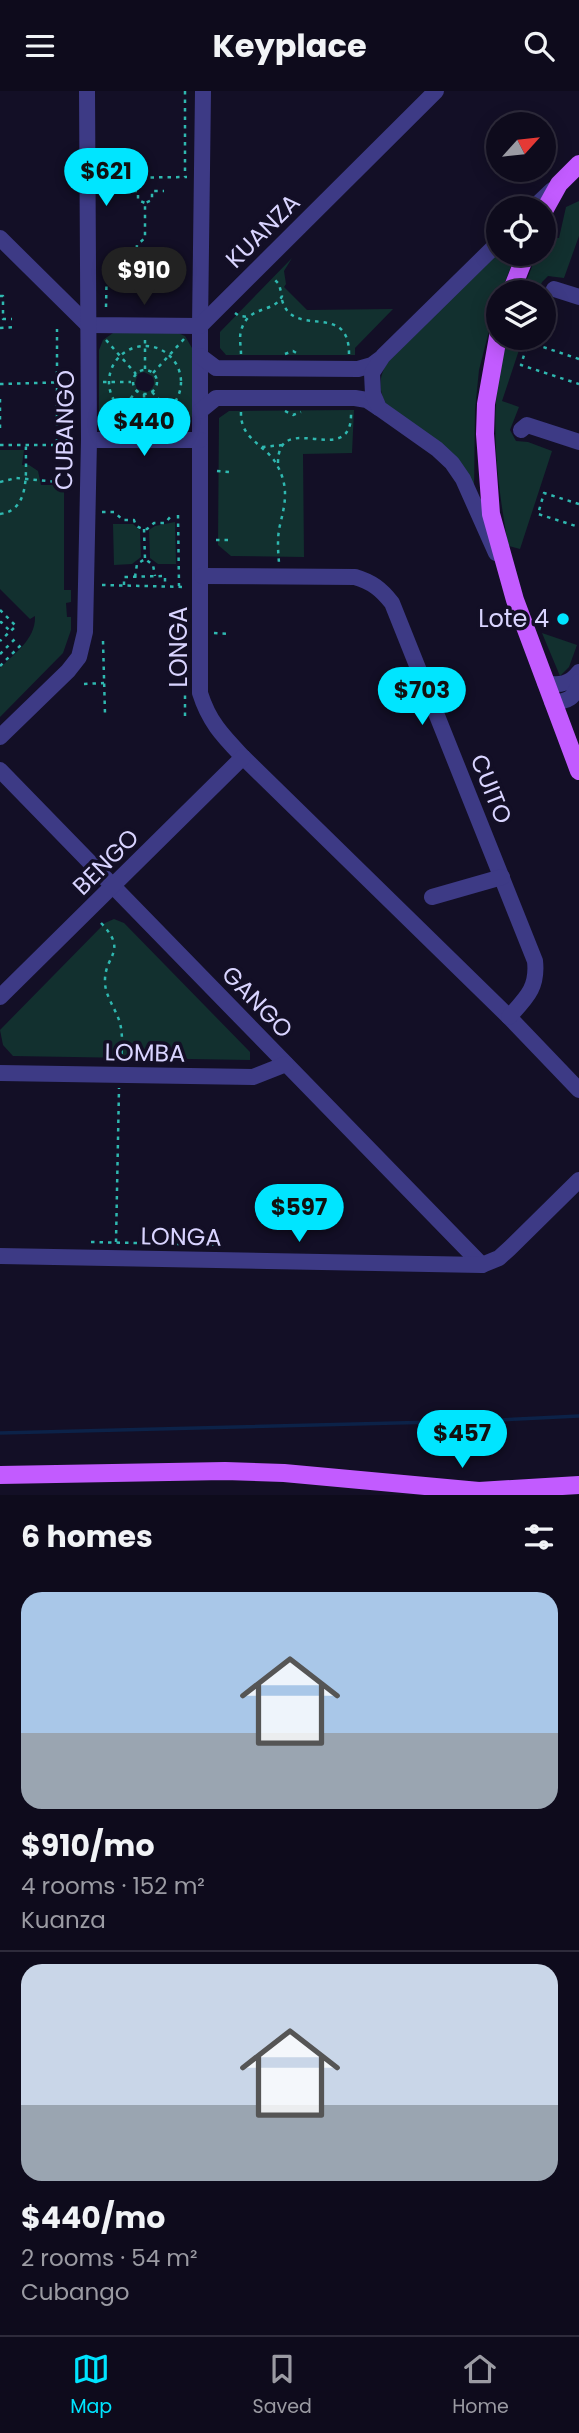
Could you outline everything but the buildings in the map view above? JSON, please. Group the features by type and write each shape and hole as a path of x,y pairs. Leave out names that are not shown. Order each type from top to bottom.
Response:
{"main road":[{"path":"552,196 559,184 579,164"},
{"path":"494,350 486,404 487,475 491,514 515,600 579,771"},
{"path":"0,1475 284,1472 437,1495"},
{"path":"345,1480 480,1491 579,1485"}],"street":[{"name":"CUBANGO","path":"0,737 68,671 79,657 85,632 89,440 87,91"},
{"name":"LONGA","path":"204,91 200,326 200,693 214,726 243,757 509,1017 579,1090"},
{"name":"KUANZA","path":"200,326 436,91"},
{"path":"546,196 559,184"},
{"path":"0,238 89,325 200,326"},
{"path":"200,356 216,368 358,369 372,365 486,255"},
{"path":"379,408 373,394 372,373 383,356"},
{"path":"314,369 314,398"},
{"path":"200,411 216,398 367,400 429,443 452,463 479,513 515,600"},
{"path":"524,428 579,442"},
{"path":"89,440 200,440"},
{"name":"CUITO","path":"202,576 355,577 371,582 382,590 392,603 535,961 533,989 509,1017"},
{"path":"545,683 558,685 575,678 579,672"},
{"path":"552,702 570,699 577,693 579,683"},
{"name":"BENGO","path":"0,997 243,757"},
{"name":"GANGO","path":"0,770 482,1265"},
{"path":"432,897 502,877"},
{"name":"LOMBA","path":"0,1073 253,1077 286,1064"},
{"path":"482,1265 499,1258 579,1179"},
{"name":"LONGA","path":"0,1256 482,1265"}],"path":[{"path":"185,91 185,177"},
{"path":"108,177 190,177"},
{"path":"125,191 138,191 138,200 145,203 152,200 152,191 164,191"},
{"path":"145,203 145,238 137,245 136,256 154,256"},
{"path":"107,261 107,309"},
{"path":"272,277 279,284 287,310"},
{"path":"0,296 3,296 4,319 12,319"},
{"path":"241,357 241,334 250,317 256,311 280,302 282,296"},
{"path":"271,307 287,310 300,320 322,321 338,326 347,336 349,357"},
{"path":"235,313 250,317"},
{"path":"0,328 14,327"},
{"path":"0,445 57,445 57,329"},
{"path":"145,336 145,370"},
{"path":"153,373 184,339"},
{"path":"106,340 136,374"},
{"path":"579,359 528,342 521,365 579,384"},
{"path":"145,346 156,348 169,356 179,371 181,382 179,394 169,409 152,418 139,418 120,409 111,395 109,382 111,371 121,356 134,348 145,346"},
{"path":"145,370 153,373 157,383 152,392 144,394 137,391 132,382 136,374 145,370"},
{"path":"0,384 72,382"},
{"path":"103,382 132,382"},
{"path":"108,425 137,391"},
{"path":"152,392 183,425"},
{"path":"144,394 145,428"},
{"path":"0,397 0,428"},
{"path":"262,447 283,445 301,436 321,441 335,439 346,431 351,408"},
{"path":"241,415 241,426 278,467 285,485 286,499 279,529 279,576"},
{"path":"0,514 19,505 25,479 26,445"},
{"path":"278,467 278,455 283,445"},
{"path":"217,471 229,472"},
{"path":"0,482 16,478 58,482"},
{"path":"579,504 544,493 538,514 579,527"},
{"path":"99,512 114,512 123,520 134,520 136,525 144,529"},
{"path":"144,529 154,523 165,523 172,515"},
{"path":"178,515 179,586"},
{"path":"144,529 145,559"},
{"path":"216,540 230,540"},
{"path":"135,577 137,561 145,559 153,561 155,576"},
{"path":"146,576 146,585"},
{"path":"124,585 124,577 165,576 165,585"},
{"path":"102,585 187,586"},
{"path":"0,610 16,626 0,641"},
{"path":"0,623 10,631"},
{"path":"0,631 5,626"},
{"path":"214,632 230,633"},
{"path":"0,654 16,638"},
{"path":"103,641 105,715"},
{"path":"1,663 22,644"},
{"path":"84,684 104,683"},
{"path":"101,923 110,933 114,945 105,985 120,1025 121,1064"},
{"path":"116,1242 119,1088"}],"green space":[{"path":"579,201 579,236 564,278 548,276 544,280 527,280 532,266 556,266 556,238 559,238 566,207"},
{"path":"292,258 284,271 284,287 307,310 393,309 355,348 355,355 226,355 220,348 220,332"},
{"path":"486,263 486,266 511,266 506,280 486,280 486,343 479,370 475,410 474,493 387,406 380,383 389,361"},
{"path":"113,333 178,333 185,336 192,348 192,416 187,426 178,433 119,434 105,428 99,417 99,350 103,340","holes":["144,372 152,376 154,383 151,389 147,392 137,389 135,383 138,374"]},
{"path":"504,350 519,350 502,401 519,407 510,430 516,441 528,442 552,451 520,549 509,546 507,539 497,463 496,412"},
{"path":"354,410 352,453 303,454 304,557 231,556 218,545 219,418 229,411"},
{"path":"0,450 24,450 22,465 29,465 38,471 41,485 64,485 64,590 71,590 71,602 66,603 67,617 71,617 71,630 63,653 0,717 0,668 28,639 35,616 30,619 0,589"},
{"path":"175,522 176,564 158,564 150,558 149,530"},
{"path":"113,524 133,524 140,530 141,557 132,564 114,565"},
{"path":"542,633 577,645 569,667 560,676"},
{"path":"114,919 124,923 250,1052 250,1060 13,1056 3,1045 0,1030 105,923"}],"waterway":[{"path":"0,1433 579,1416"}],"place":[{"name":"Lote 4","path":"563,619"}]}
